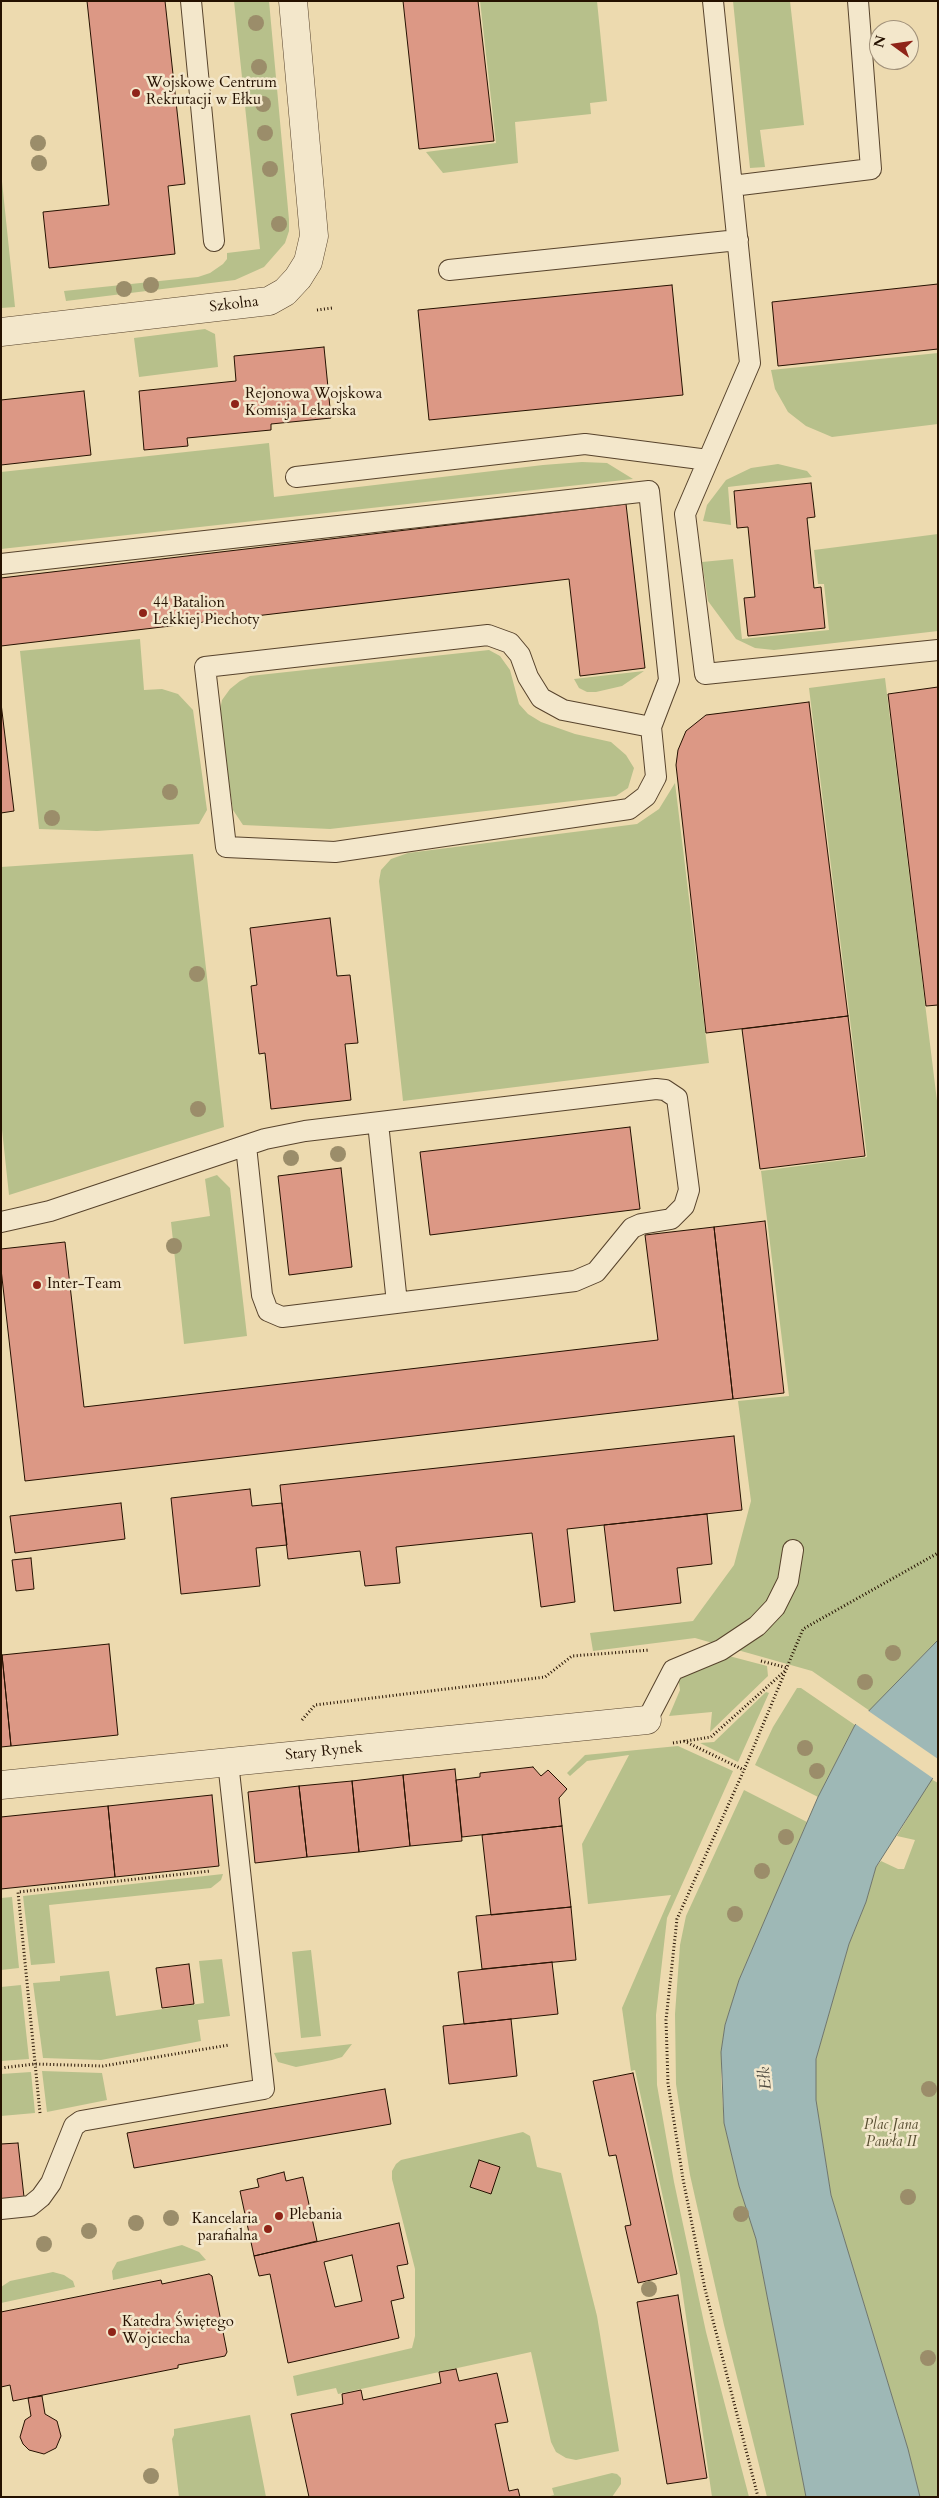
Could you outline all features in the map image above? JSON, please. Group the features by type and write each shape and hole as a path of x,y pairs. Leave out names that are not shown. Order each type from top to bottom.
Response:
{"street":[{"name":"Szkolna","path":"1,332 269,301 285,292 298,278 308,262 314,236 293,1"},
{"name":"Stary Rynek","path":"1,1785 647,1720"}],"lane":[{"path":"191,1 214,241"},
{"path":"714,1 750,364 686,514 706,674 938,650"},
{"path":"732,186 871,169 858,1"},
{"path":"449,270 738,240"},
{"path":"296,477 585,444 708,460"},
{"path":"1,564 649,491 669,680 651,727 656,777 646,796 629,809 335,852 226,847 205,667 488,635 510,643 520,655 528,677 541,698 563,710 651,727"},
{"path":"1,1222 50,1211 265,1139 305,1131 665,1090 677,1098 688,1190 684,1206 671,1219 642,1224 632,1228 596,1272 575,1281 282,1316 268,1311 262,1295 246,1146"},
{"path":"378,1123 397,1303"},
{"path":"647,1720 673,1670 722,1650 757,1626 775,1607 788,1581 793,1550"},
{"path":"1,2209 30,2206 41,2197 51,2183 74,2126 81,2121 264,2089 228,1762"}],"path":[{"path":"758,2497 705,2289 683,2179 668,2083 666,2020 677,1918 744,1770 788,1668 802,1629 938,1554"},
{"path":"297,1726 315,1705 545,1677 572,1656 659,1650"},
{"path":"722,1650 788,1668"},
{"path":"684,1742 744,1770"},
{"path":"40,2113 18,1892 240,1868"},
{"path":"1,2068 35,2064 103,2066 237,2044"}],"green space":[{"path":"234,1 269,1 289,220 289,231 285,243 264,267 235,280 66,301 64,291 198,277 210,273 223,264 227,259 227,253 260,249"},
{"path":"480,1 597,1 607,101 590,103 591,114 515,122 518,163 443,173 426,152 496,143"},
{"path":"733,1 790,1 804,125 760,130 765,167 750,168"},
{"path":"1,172 15,307 1,308"},
{"path":"205,329 215,334 218,367 139,377 134,338"},
{"path":"938,353 938,424 832,437 806,426 788,412 775,389 771,370"},
{"path":"269,443 274,497 582,462 607,463 633,479 1,549 1,472"},
{"path":"778,464 807,471 812,477 728,487 731,525 703,521 707,505 726,480 751,468"},
{"path":"938,534 938,631 774,650 755,648 736,639 708,601 702,562 733,559 742,639 829,630 824,584 818,584 814,550"},
{"path":"140,639 144,690 162,689 178,694 193,710 207,810 199,824 97,831 39,829 20,651"},
{"path":"489,650 500,656 510,670 519,704 528,714 541,722 575,734 611,742 626,755 634,768 628,788 616,796 330,829 243,825 233,810 219,715 222,700 230,689 240,681 250,676"},
{"path":"644,671 622,686 596,692 587,692 579,688 574,679"},
{"path":"885,678 938,1109 938,1640 870,1711 812,1671 695,1638 593,1651 590,1633 693,1621 734,1565 751,1501 738,1401 789,1396 761,1171 867,1157 809,688"},
{"path":"675,783 709,1063 403,1101 379,881 381,870 391,859 408,853 637,824 659,809"},
{"path":"193,854 224,1127 9,1195 1,1120 1,867"},
{"path":"217,1175 230,1188 247,1336 184,1344 171,1222 210,1216 205,1179"},
{"path":"729,1656 767,1666 768,1676 710,1732 712,1712 669,1716 680,1690 678,1677"},
{"path":"797,1688 801,1688 855,1725 818,1797 755,1765 773,1727"},
{"path":"766,1692 769,1693 738,1762 700,1743 714,1742"},
{"path":"678,1746 733,1771 667,1918 656,2015 657,2085 674,2182 706,2332 749,2497 712,2497 680,2275 635,2070 631,2071 622,2008 671,1895 588,1904 582,1844 629,1755 587,1761 570,1776 567,1773 585,1755"},
{"name":"Plac Jana Pawła II","path":"931,1779 938,1783 938,2497 920,2497 908,2449 831,2195 816,2100 816,2059 849,1944 866,1902 876,1867 881,1861 898,1869 904,1869 915,1840 897,1836"},
{"path":"744,1790 807,1822 739,1980 725,2025 721,2052 724,2123 739,2186 756,2239 806,2497 767,2497 724,2325 690,2175 676,2084 675,2014 680,1945 686,1916"},
{"path":"223,1874 221,1880 211,1888 49,1905 55,1963 31,1965 23,1896"},
{"path":"12,1897 19,1968 1,1970 1,1898"},
{"path":"311,1950 321,2036 301,2038 292,1952"},
{"path":"222,1959 230,2016 198,2020 201,2041 101,2060 43,2058 33,1983 60,1981 60,1976 109,1971 116,2016 204,2003 199,1961"},
{"path":"21,1985 29,2059 1,2061 1,1987"},
{"path":"352,2044 342,2057 296,2067 278,2062 274,2053"},
{"path":"42,2071 102,2073 107,2100 47,2112"},
{"path":"31,2072 35,2113 1,2116 1,2074"},
{"path":"523,2132 530,2136 537,2167 561,2173 597,2316 619,2451 576,2460 566,2458 556,2452 551,2442 531,2352 338,2394 336,2388 297,2396 293,2376 412,2348 415,2336 415,2269 392,2179 392,2171 396,2164 401,2160"},
{"path":"182,2245 199,2252 206,2260 113,2280 112,2271 117,2262"},
{"path":"53,2272 64,2275 73,2281 75,2287 1,2303 1,2287 10,2281"},
{"path":"250,2415 266,2497 179,2497 172,2439 174,2429"},
{"path":"612,2473 617,2474 621,2478 621,2484 612,2497 546,2497 554,2495 552,2488"}],"water":[{"name":"Ełk","path":"938,1640 938,1770 876,1867 866,1902 849,1944 816,2059 816,2100 831,2195 908,2449 920,2497 806,2497 756,2239 739,2186 724,2123 721,2052 725,2025 739,1980 775,1896 818,1797 855,1725"}],"pier":[{"path":"867,1710 938,1759 938,1774 934,1779 854,1723"}],"building":[{"name":"Wojskowe Centrum Rekrutacji w Ełku","path":"87,1 165,1 185,184 168,186 175,254 49,268 43,212 109,205"},
{"path":"403,1 478,1 494,141 419,149"},
{"path":"938,284 938,349 778,366 772,302"},
{"path":"672,285 683,395 429,420 418,310"},
{"name":"Rejonowa Wojskowa Komisja Lekarska","path":"324,347 331,418 271,424 271,430 187,438 188,446 144,450 139,391 236,381 234,356"},
{"path":"84,391 91,455 1,465 1,400"},
{"path":"811,483 815,517 807,518 814,588 821,587 825,628 748,636 744,598 755,597 748,527 737,528 734,491"},
{"name":"44 Batalion Lekkiej Piechoty","path":"626,504 645,668 580,676 569,579 1,646 1,578"},
{"path":"938,687 938,1005 926,1006 888,694"},
{"path":"809,702 848,1016 706,1033 676,765 678,750 686,731 706,715"},
{"path":"1,703 14,811 1,813"},
{"path":"330,918 337,976 350,975 358,1043 345,1044 351,1100 271,1109 265,1053 259,1054 251,986 257,985 250,928"},
{"path":"848,1016 865,1156 760,1169 742,1029"},
{"path":"630,1127 640,1209 430,1235 420,1152"},
{"path":"341,1168 352,1267 289,1275 278,1176"},
{"path":"765,1221 784,1393 733,1399 714,1227"},
{"path":"714,1227 733,1399 25,1481 1,1269 1,1249 65,1242 84,1407 658,1340 645,1235"},
{"path":"734,1436 742,1510 567,1529 575,1602 541,1607 532,1533 396,1547 400,1583 365,1586 360,1551 288,1559 280,1485"},
{"path":"250,1489 252,1506 282,1503 287,1545 256,1548 260,1586 181,1594 171,1498"},
{"path":"121,1503 125,1539 15,1553 10,1516"},
{"path":"707,1514 712,1564 677,1568 681,1603 614,1611 604,1525"},
{"path":"31,1558 34,1589 16,1591 12,1560"},
{"path":"109,1644 118,1735 11,1746 2,1655"},
{"path":"1,1655 11,1746 1,1747"},
{"path":"533,1767 541,1776 548,1770 567,1789 559,1798 562,1826 462,1837 456,1780 480,1777 480,1773"},
{"path":"455,1769 462,1841 410,1846 403,1775"},
{"path":"403,1775 410,1846 359,1852 352,1781"},
{"path":"352,1781 359,1852 307,1857 299,1786"},
{"path":"299,1786 307,1857 255,1863 248,1792"},
{"path":"212,1795 219,1866 115,1877 108,1806"},
{"path":"108,1806 115,1877 1,1889 1,1817"},
{"path":"562,1826 571,1907 491,1915 482,1835"},
{"path":"571,1907 576,1960 482,1969 476,1916"},
{"path":"552,1962 558,2014 464,2024 458,1972"},
{"path":"189,1964 194,2004 162,2008 156,1968"},
{"path":"511,2019 517,2076 449,2084 443,2026"},
{"path":"633,2073 677,2274 638,2283 625,2226 631,2225 616,2155 609,2156 593,2081"},
{"path":"385,2089 391,2124 134,2168 127,2133"},
{"path":"18,2143 24,2197 1,2199 1,2144"},
{"path":"479,2160 500,2167 491,2194 470,2187"},
{"name":"Plebania","path":"284,2172 286,2181 303,2177 317,2241 254,2256 240,2191 259,2187 257,2179"},
{"path":"399,2223 408,2264 397,2266 404,2298 391,2301 399,2338 288,2363 270,2274 259,2276 254,2256","holes":["352,2255 362,2301 335,2307 324,2262"]},
{"name":"Katedra Świętego Wojciecha","path":"209,2274 212,2276 227,2352 225,2356 178,2365 178,2368 13,2401 10,2385 1,2387 1,2312 161,2280 162,2284"},
{"path":"678,2295 707,2478 667,2484 637,2302"},
{"path":"456,2369 459,2381 497,2373 508,2422 495,2424 509,2491 518,2489 520,2497 309,2497 291,2414 343,2404 342,2394 361,2390 363,2400 441,2383 439,2372"},
{"path":"42,2396 45,2414 57,2421 61,2436 56,2448 44,2454 29,2450 23,2444 20,2437 25,2420 31,2416 28,2398"}],"place":[{"name":"Wojskowe Centrum Rekrutacji w Ełku","path":"136,93"},
{"name":"Rejonowa Wojskowa Komisja Lekarska","path":"235,404"},
{"name":"44 Batalion Lekkiej Piechoty","path":"143,613"},
{"name":"Inter-Team","path":"37,1285"},
{"name":"Plebania","path":"279,2216"},
{"name":"Kancelaria parafialna","path":"268,2229"},
{"name":"Katedra Świętego Wojciecha","path":"112,2332"}]}
